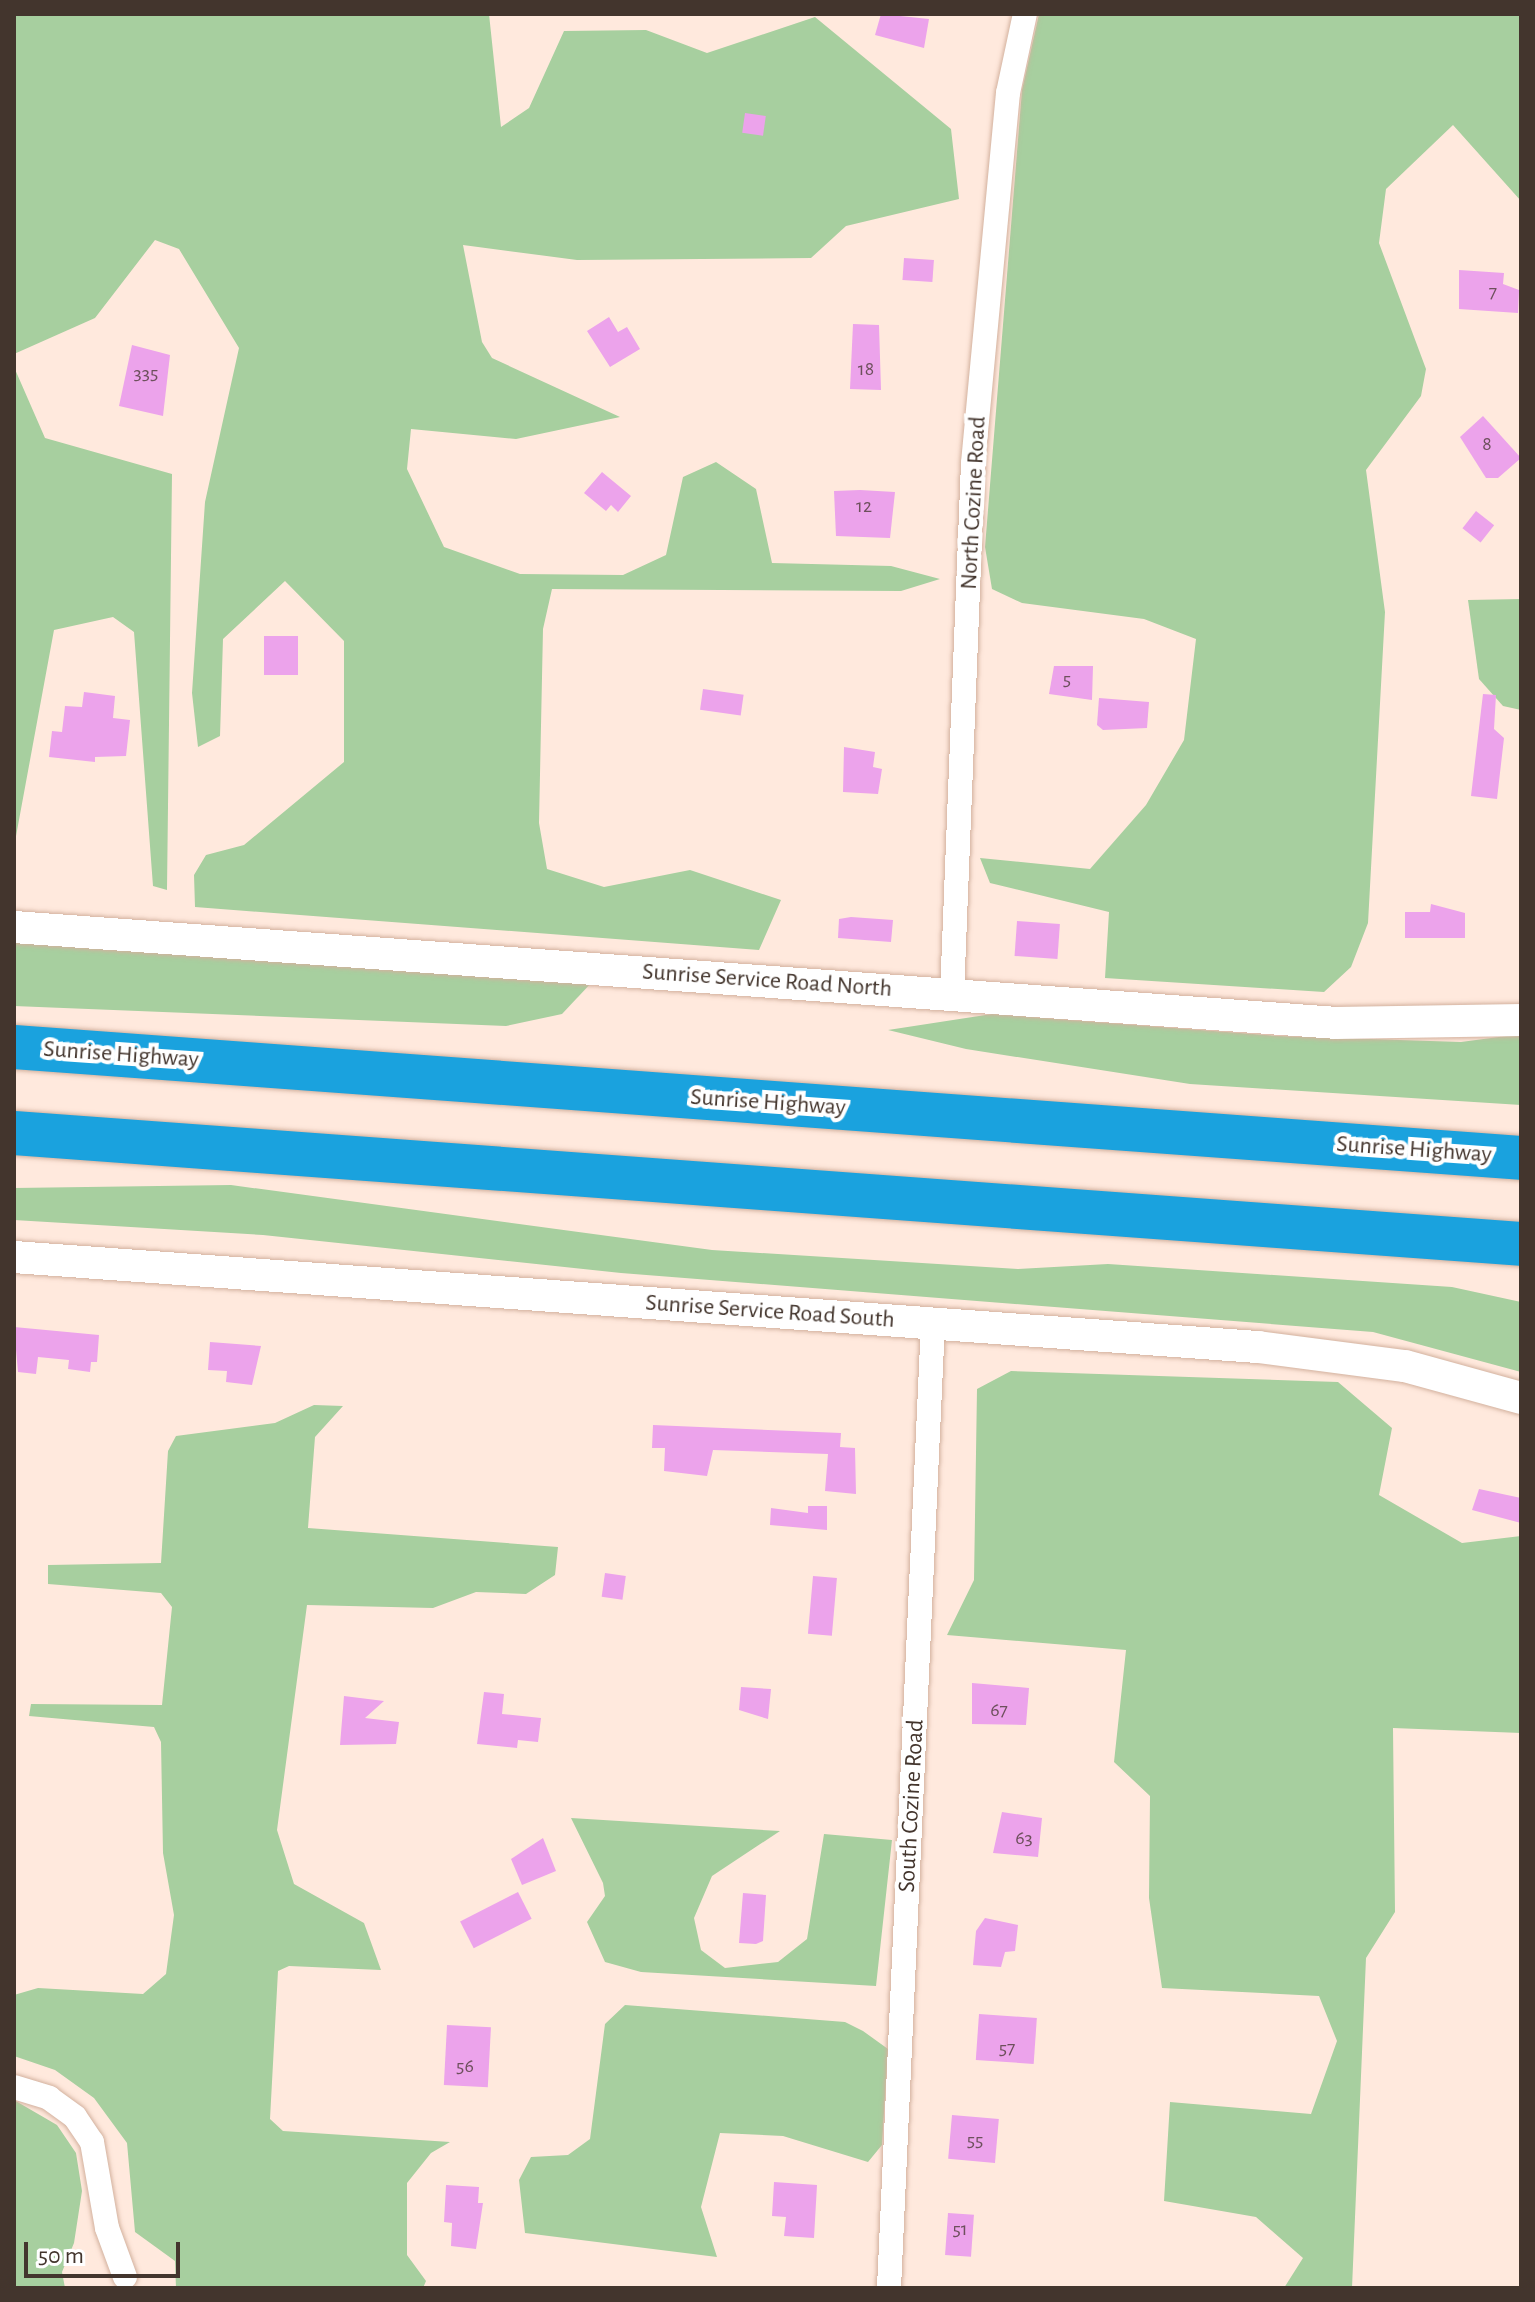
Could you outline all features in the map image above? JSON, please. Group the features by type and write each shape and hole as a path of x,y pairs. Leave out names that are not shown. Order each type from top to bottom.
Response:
{"highway":[{"name":"Sunrise Highway","path":"14,1047 1521,1158"},
{"path":"14,1133 1521,1244"}],"street":[{"name":"North Cozine Road","path":"952,995 973,463 1008,93 1025,14"},
{"name":"Sunrise Service Road North","path":"14,927 1374,1025 1521,1020"},
{"name":"Sunrise Service Road South","path":"14,1257 1334,1354 1437,1373 1521,1398"},
{"name":"South Cozine Road","path":"889,2288 933,1323"},
{"path":"14,2087 49,2098 75,2117 92,2142 107,2228 125,2277"}],"green space":[{"path":"14,14 489,14 501,127 529,108 564,31 646,30 707,53 815,17 951,129 959,199 846,226 811,258 577,260 463,245 482,342 492,358 620,417 516,439 411,429 407,469 444,547 520,574 623,575 666,555 683,477 716,462 756,489 772,563 891,566 940,579 901,591 552,589 543,629 539,823 547,869 604,887 690,870 781,900 759,950 195,907 194,875 206,855 244,845 344,762 344,641 285,581 223,639 220,736 198,747 192,693 205,502 239,348 179,249 155,240 95,318 14,354"},
{"path":"1039,14 1521,14 1521,201 1453,125 1386,189 1379,243 1426,369 1421,396 1366,470 1385,612 1368,923 1351,967 1324,992 1105,978 1109,912 990,883 980,858 1090,869 1146,805 1184,740 1196,639 1144,619 1022,603 992,589 985,547 1022,90"},
{"path":"14,367 45,438 172,474 167,890 153,886 134,632 113,617 54,630 14,847"},
{"path":"1521,599 1521,710 1503,706 1479,679 1468,600"},
{"path":"14,938 593,981 562,1014 506,1026 14,1006"},
{"path":"992,1014 1278,1036 1461,1042 1521,1034 1521,1105 1190,1084 966,1049 888,1030"},
{"path":"231,1185 712,1250 1018,1269 1108,1264 1452,1287 1521,1302 1521,1372 1373,1332 621,1273 263,1235 14,1220 14,1188"},
{"path":"1011,1371 1338,1382 1392,1428 1379,1495 1462,1543 1521,1536 1521,1733 1393,1728 1395,1912 1366,1958 1352,2288 1284,2288 1303,2258 1256,2217 1164,2201 1170,2102 1311,2114 1337,2041 1319,1996 1162,1988 1149,1898 1150,1796 1114,1762 1126,1650 947,1635 974,1580 977,1389"},
{"path":"314,1405 343,1406 315,1437 308,1528 558,1547 555,1575 526,1594 476,1592 433,1608 307,1605 277,1830 294,1884 364,1923 381,1970 289,1966 278,1971 270,2119 283,2131 450,2142 431,2153 407,2183 407,2255 426,2281 423,2288 176,2288 175,2261 135,2232 127,2143 94,2098 55,2070 14,2056 14,1995 38,1988 143,1994 166,1974 174,1915 163,1853 161,1742 154,1727 29,1716 31,1704 162,1705 172,1607 161,1593 48,1584 48,1565 161,1563 168,1451 176,1436 275,1423"},
{"path":"571,1818 780,1831 712,1876 694,1918 701,1950 725,1968 778,1962 807,1939 824,1834 892,1840 876,1986 641,1972 605,1962 587,1922 605,1896 603,1883"},
{"path":"625,2005 845,2022 863,2031 888,2049 882,2145 868,2162 783,2136 720,2133 701,2207 717,2257 525,2233 519,2180 531,2157 568,2155 590,2139 605,2024"},
{"path":"14,2100 57,2125 76,2153 82,2191 74,2243 62,2272 65,2288 14,2288"}],"building":[{"path":"881,14 929,19 924,48 875,35"},
{"path":"745,113 766,116 763,136 742,133"},
{"path":"904,258 934,260 932,282 902,280"},
{"path":"1459,270 1504,273 1503,284 1519,290 1518,313 1459,309"},
{"path":"609,317 618,332 627,327 640,349 610,367 587,331"},
{"path":"853,324 879,325 881,390 850,389"},
{"path":"132,345 170,355 163,416 119,406"},
{"path":"1483,416 1521,458 1498,478 1486,478 1460,437"},
{"path":"602,472 631,496 618,512 611,505 606,511 584,493"},
{"path":"834,491 895,492 890,538 836,536"},
{"path":"1476,511 1494,525 1481,542 1462,528"},
{"path":"264,636 298,636 298,675 264,675"},
{"path":"1054,666 1093,666 1092,700 1049,694"},
{"path":"703,689 744,695 741,716 700,710"},
{"path":"84,692 115,696 113,718 130,720 126,756 95,757 95,762 49,757 52,731 62,732 65,706 82,707"},
{"path":"1483,694 1496,695 1494,729 1504,738 1497,799 1471,796"},
{"path":"1099,698 1149,702 1147,728 1103,730 1097,725"},
{"path":"844,747 875,752 873,767 882,769 878,794 843,792"},
{"path":"1431,904 1465,913 1465,938 1405,938 1405,912 1430,912"},
{"path":"839,919 893,920 891,942 838,938"},
{"path":"1017,921 1060,924 1057,959 1015,956"},
{"path":"14,1327 99,1335 97,1362 91,1362 90,1372 68,1369 69,1360 38,1357 36,1374 18,1372"},
{"path":"210,1342 261,1346 252,1385 226,1382 227,1371 208,1370"},
{"path":"653,1425 841,1433 840,1447 855,1448 856,1494 825,1491 828,1454 713,1450 707,1476 664,1471 665,1448 652,1448"},
{"path":"1479,1489 1521,1498 1521,1523 1472,1510"},
{"path":"808,1506 827,1506 827,1530 770,1525 771,1508 808,1513"},
{"path":"605,1573 626,1576 622,1600 602,1597"},
{"path":"813,1576 837,1578 832,1636 808,1634"},
{"path":"972,1683 1029,1688 1026,1725 972,1724"},
{"path":"741,1687 771,1689 768,1719 739,1710"},
{"path":"484,1692 504,1694 502,1714 541,1718 538,1742 518,1740 517,1748 477,1744"},
{"path":"344,1696 384,1701 365,1718 399,1722 396,1744 340,1745"},
{"path":"1002,1812 1042,1818 1038,1857 993,1853"},
{"path":"543,1838 556,1871 522,1885 511,1859"},
{"path":"518,1892 532,1919 474,1948 460,1922"},
{"path":"743,1893 766,1895 763,1941 756,1944 739,1943"},
{"path":"985,1918 1018,1925 1015,1951 1005,1952 1001,1967 973,1965 976,1931"},
{"path":"979,2014 1037,2018 1034,2064 976,2060"},
{"path":"447,2025 491,2027 488,2087 444,2085"},
{"path":"952,2115 999,2119 995,2163 948,2159"},
{"path":"774,2182 817,2185 814,2238 784,2236 786,2217 772,2216"},
{"path":"446,2185 479,2187 478,2203 483,2203 476,2249 451,2246 452,2223 444,2222"},
{"path":"948,2213 974,2215 971,2257 945,2255"}]}
